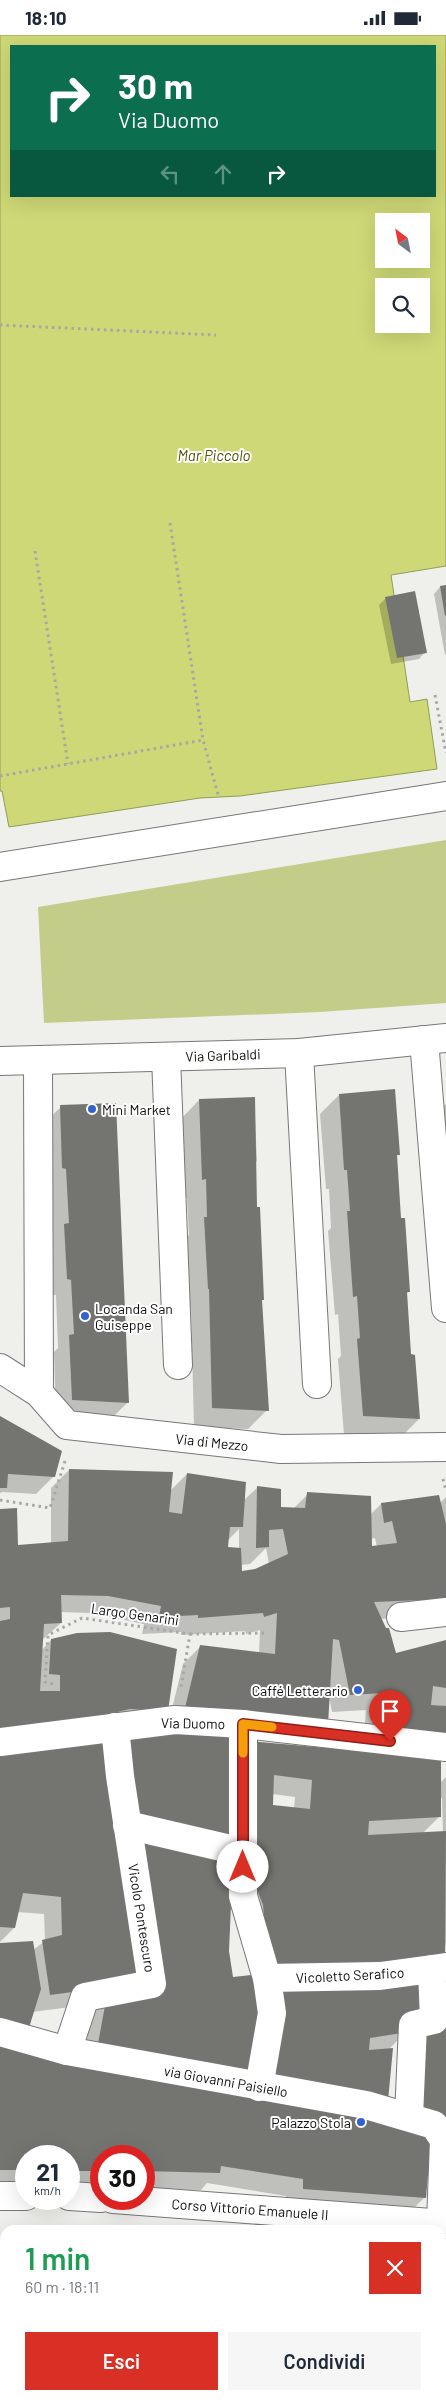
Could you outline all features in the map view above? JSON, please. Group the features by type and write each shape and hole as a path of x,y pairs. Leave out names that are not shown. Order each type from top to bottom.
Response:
{"street":[{"path":"0,867 446,796"},
{"path":"435,1039 446,1308"},
{"name":"Via Garibaldi","path":"0,1061 298,1053 435,1039"},
{"path":"298,1053 317,1385"},
{"path":"166,1057 178,1365"},
{"path":"38,1060 39,1393"},
{"name":"Via di Mezzo","path":"0,1368 39,1393 67,1425 281,1449 446,1447"},
{"path":"401,1617 446,1612"},
{"name":"Via Duomo","path":"0,1742 175,1720 243,1724 446,1747"},
{"path":"243,1724 243,1896 267,1978 272,2013 259,2087"},
{"name":"Vicolo Pontescuro","path":"67,2051 84,1997 152,1984 127,1825 115,1727"},
{"path":"127,1825 243,1852"},
{"path":"409,2117 413,2025 434,2020 439,1968"},
{"name":"Vicoletto Serafico","path":"267,1978 380,1976 439,1968"},
{"name":"via Giovanni Paisiello","path":"0,2032 67,2051 366,2105 434,2125 445,2140 443,2223"},
{"path":"0,2196 15,2196"},
{"name":"Corso Vittorio Emanuele II","path":"155,2202 443,2223"}],"path":[{"path":"0,325 216,335"},
{"path":"170,523 203,740 227,832"},
{"path":"35,551 68,764"},
{"path":"435,695 446,753"},
{"path":"0,776 203,740"},
{"path":"0,1500 50,1508 76,1426"},
{"name":"Largo Genarini","path":"53,1684 44,1683 48,1635 82,1618 190,1634 266,1633"},
{"name":"Largo Genarini","path":"175,1720 190,1634"}],"shaded area":[{"path":"446,840 446,1003 320,1012 44,1023 38,907"}],"water":[{"name":"Mar Piccolo","path":"0,35 446,35 446,566 391,575 410,702 427,699 437,769 240,796 200,798 9,827 2,791 0,791"}],"building":[{"path":"446,585 446,615 445,616 440,586"},
{"path":"415,591 427,653 397,658 385,597"},
{"path":"395,1089 400,1155 397,1155 401,1218 405,1218 410,1292 407,1292 411,1354 415,1355 420,1419 363,1416 357,1339 360,1338 357,1296 353,1297 347,1211 350,1211 347,1170 344,1170 339,1094"},
{"path":"255,1097 257,1207 260,1207 264,1300 262,1300 269,1411 212,1408 209,1289 204,1217 207,1217 206,1179 202,1180 199,1099"},
{"path":"116,1103 129,1403 72,1400 69,1335 74,1334 71,1280 67,1279 64,1224 69,1223 66,1169 62,1168 60,1105"},
{"path":"0,1416 62,1451 55,1477 8,1474 7,1488 0,1488"},
{"path":"69,1469 173,1472 169,1512 182,1514 187,1473 246,1482 243,1527 230,1527 228,1547 241,1548 242,1571 255,1569 288,1554 283,1529 269,1530 269,1547 256,1548 257,1486 281,1489 281,1507 305,1508 307,1492 371,1496 372,1546 397,1543 392,1521 384,1523 381,1503 439,1495 446,1524 446,1599 374,1602 386,1628 389,1628 396,1653 446,1640 446,1688 433,1686 431,1705 446,1706 446,1735 380,1730 383,1693 350,1695 339,1640 333,1639 328,1725 185,1708 200,1645 275,1654 277,1613 264,1617 263,1613 198,1618 198,1615 159,1617 161,1606 108,1596 61,1595 62,1623 44,1624 40,1691 60,1691 60,1675 49,1674 51,1639 77,1633 110,1632 177,1649 168,1711 130,1709 109,1714 0,1730 0,1621 10,1619 10,1607 0,1608 0,1509 17,1508 18,1545 68,1541"},
{"path":"130,1733 236,1736 232,1839 134,1818"},
{"path":"106,1736 147,1982 50,1995 42,1940 62,1935 61,1897 23,1893 15,1928 0,1927 0,1755"},
{"path":"248,1741 441,1758 441,1817 369,1821 368,1835 446,1831 445,1962 269,1966 263,1905 258,1892","holes":["274,1775 312,1780 310,1809 273,1805"]},
{"path":"133,1837 233,1859 229,1951 233,1977 260,1974 262,2043 253,2078 97,2049 107,1995 155,1988"},
{"path":"33,1941 41,1989 28,2031 0,2023 0,1943"},
{"path":"421,1981 420,2019 408,2032 370,2038 369,2050 393,2048 388,2101 271,2083 282,1985"},
{"path":"446,1982 446,2122 420,2114 421,2028"},
{"path":"0,2042 432,2129 426,2198 303,2189 303,2179 221,2166 220,2173 155,2171 155,2145 90,2145 90,2171 80,2171 80,2145 15,2145 15,2170 0,2170"}],"slow traffic":[{"path":"243,1753 243,1724 272,1727"}],"place":[{"name":"Mini Market","path":"92,1109"},
{"name":"Locanda San Guiseppe","path":"85,1316"},
{"name":"Caffé Letterario","path":"358,1690"},
{"name":"Palazzo Stola","path":"361,2122"}],"route":[{"path":"243,1867 243,1724 390,1741"}]}
